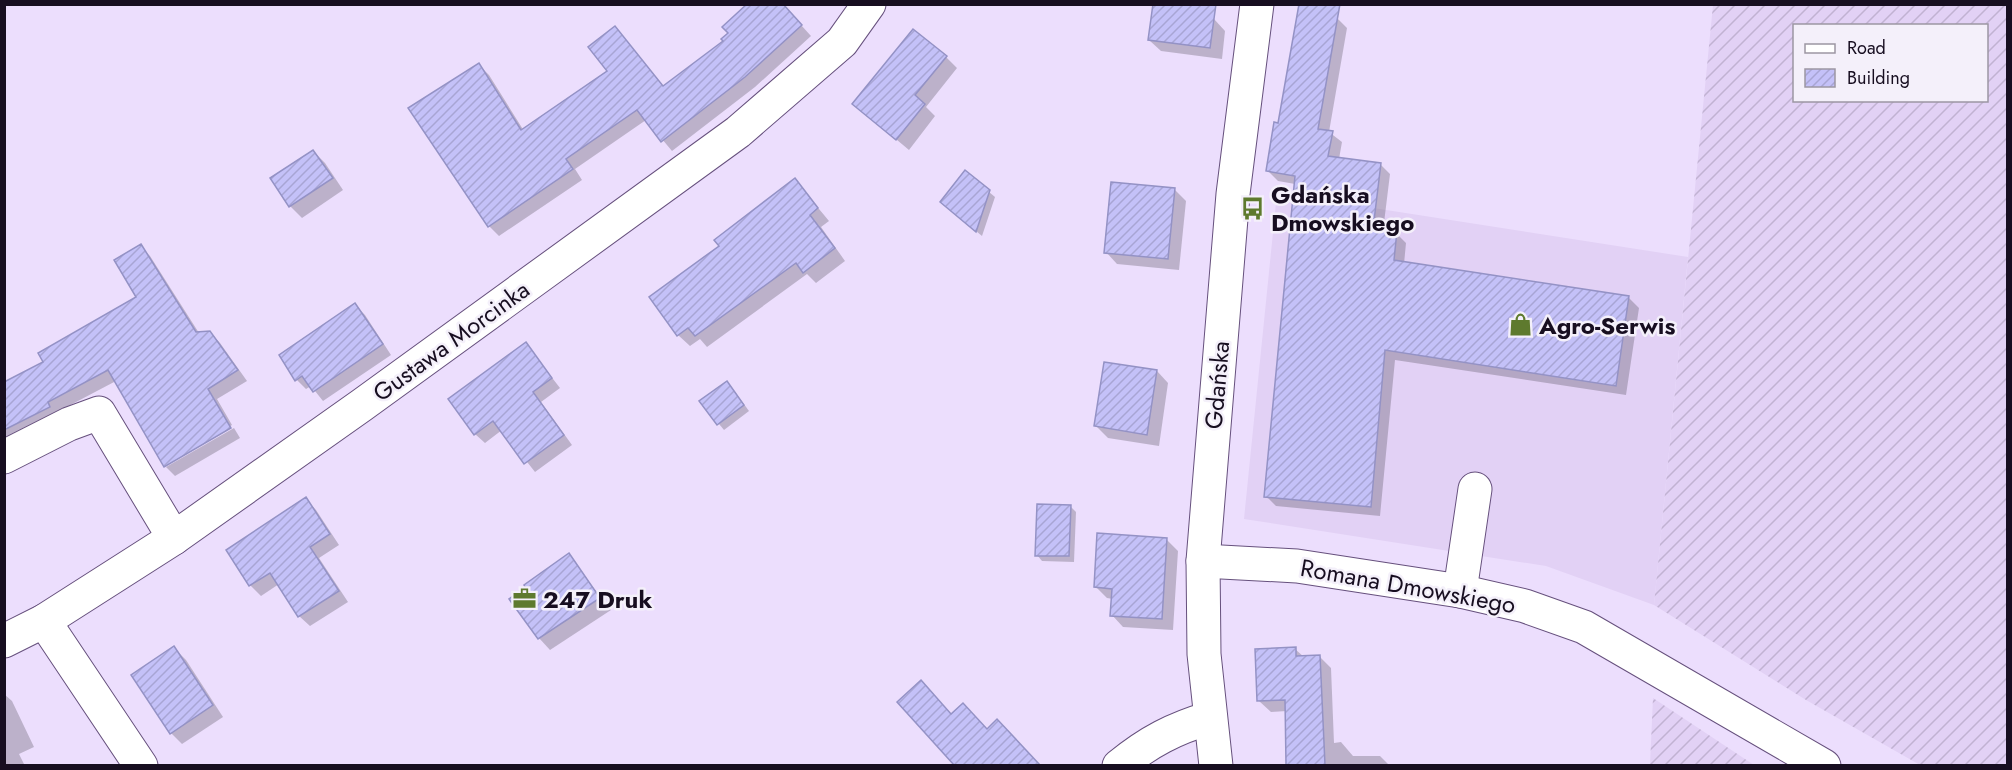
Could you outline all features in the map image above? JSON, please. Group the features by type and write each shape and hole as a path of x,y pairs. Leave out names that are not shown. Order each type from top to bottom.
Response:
{"street":[{"name":"Gustawa Morcinka","path":"4,641 44,621 174,538 363,405 738,132 842,42 869,4"},
{"name":"Gdańska","path":"1216,765 1204,654 1203,561 1233,194 1257,4"},
{"path":"4,457 69,424 99,413 174,538"},
{"path":"1460,591 1475,489"},
{"name":"Romana Dmowskiego","path":"1203,561 1297,566 1460,591 1525,606 1584,627 1824,765"},
{"path":"44,621 141,765"},
{"path":"1119,765 1143,746 1176,728 1210,718"}],"shaded area":[{"path":"1713,5 2007,5 2007,765 1920,765 1806,700 1654,605"},
{"path":"1277,193 1688,257 1654,605 1546,566 1244,519"},
{"path":"1653,698 1754,765 1650,765"}],"building":[{"path":"747,4 783,4 802,25 745,77 661,142 637,110 566,159 573,169 488,227 408,108 479,63 521,130 607,71 588,47 615,26 663,86 723,41 721,39 728,33 722,27"},
{"path":"1153,4 1216,4 1210,48 1148,40"},
{"path":"1299,4 1340,4 1318,129 1333,131 1328,156 1381,163 1373,229 1397,231 1394,260 1629,296 1616,386 1385,350 1371,507 1264,497 1295,176 1266,171 1274,122 1278,123"},
{"path":"913,29 947,56 915,95 925,104 896,140 852,104"},
{"path":"313,150 333,178 289,207 270,178"},
{"path":"965,170 990,190 976,232 940,202"},
{"path":"795,178 818,208 810,215 835,248 803,273 796,263 695,336 688,328 677,336 649,297 719,246 714,240"},
{"path":"1111,182 1175,188 1168,259 1104,253"},
{"path":"141,244 196,332 210,331 238,370 208,389 231,428 164,467 108,370 48,402 50,407 4,430 4,382 43,362 38,353 136,297 114,260"},
{"path":"355,303 383,344 313,392 302,376 295,381 279,355"},
{"path":"526,342 552,378 533,392 564,435 524,464 493,421 474,435 448,399"},
{"path":"1104,362 1157,370 1147,435 1094,426"},
{"path":"727,381 744,405 717,425 699,401"},
{"path":"306,497 330,534 310,547 339,591 298,617 270,573 249,586 226,550"},
{"path":"1037,504 1071,505 1069,556 1035,556"},
{"path":"1097,533 1167,538 1162,619 1110,616 1112,589 1094,587"},
{"path":"569,553 600,598 538,639 509,599 525,587 524,585"},
{"path":"174,646 213,705 170,734 131,675"},
{"path":"1296,647 1296,656 1320,655 1325,765 1286,765 1285,700 1257,701 1255,649"},
{"path":"921,680 951,714 963,703 987,729 997,719 1040,765 954,765 897,702"}],"place":[{"name":"Gdańska Dmowskiego","path":"1253,208"},
{"name":"Agro-Serwis","path":"1521,325"},
{"name":"247 Druk","path":"525,599"}]}
